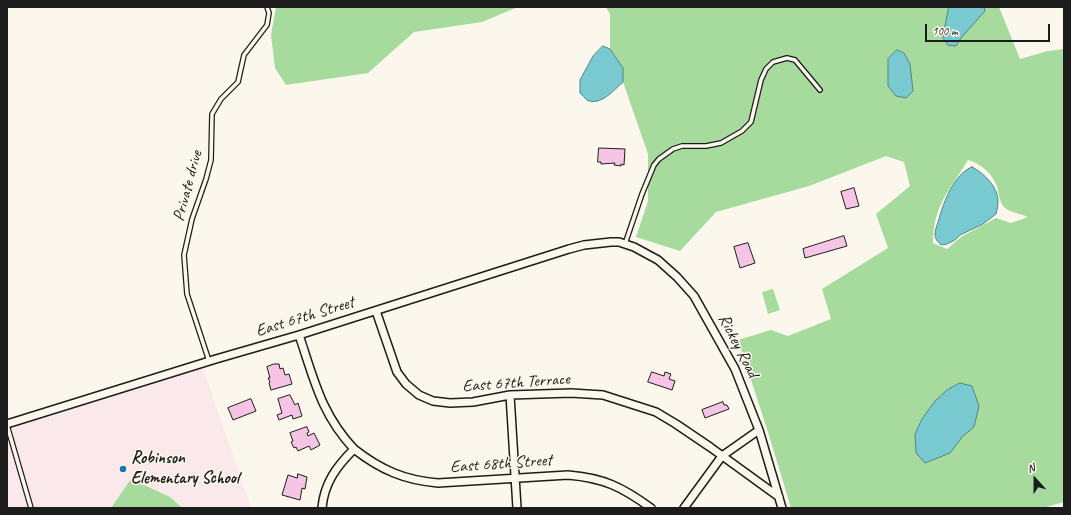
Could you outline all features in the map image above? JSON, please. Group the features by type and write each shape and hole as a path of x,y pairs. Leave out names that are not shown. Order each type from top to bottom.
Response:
{"street":[{"name":"East 67th Street","path":"7,424 209,361 299,335 569,249 584,245 611,242"},
{"name":"Rickey Road","path":"611,242 625,244 658,260 677,277 694,296 736,369 759,430 782,508"},
{"name":"East 67th Terrace","path":"376,311 397,372 406,384 420,395 433,401 450,403 493,399 510,395 571,393 603,395 656,412 682,428 779,497"},
{"name":"East 68th Street","path":"299,335 322,403 336,428 354,449 382,469 418,481 438,483 568,475 590,477 618,486 651,508"},
{"path":"510,395 517,508"},
{"path":"684,508 722,456 759,430"},
{"path":"322,508 326,486 333,473 354,449"}],"lane":[{"name":"Private drive","path":"209,361 187,294 184,255 192,218 211,160 212,114 221,99 238,82 244,56 267,25 269,13 267,7"},
{"path":"625,244 642,194 654,165 659,159 673,149 682,146 706,146 721,143 747,127 751,122 761,80 766,69 773,62 787,58 795,60 820,90"},
{"path":"7,424 31,508"}],"shaded area":[{"name":"Robinson Elementary School","path":"203,368 251,508 7,508 7,430"}],"green space":[{"path":"276,7 518,7 482,22 414,32 368,73 286,85 275,68 271,35"},
{"path":"606,7 999,7 1020,59 1048,51 1064,49 1064,502 1043,508 791,508 738,340 771,330 788,336 831,319 822,289 888,248 876,214 910,186 904,162 886,156 809,186 716,212 680,251 636,237 648,201 648,154 623,82 623,68 610,49 610,14","holes":["968,160 985,169 991,176 996,184 1003,206 1010,211 1028,217 1011,223 996,218 961,237 947,249 933,243 936,218 939,208 949,189"]},
{"path":"773,289 780,310 768,314 762,292"},
{"path":"131,479 170,497 182,508 111,508"}],"water":[{"path":"949,7 984,7 985,11 961,38 956,46 948,45 943,38"},
{"path":"603,46 610,49 623,68 623,82 612,93 602,99 592,102 587,100 580,93 580,80 593,56"},
{"path":"897,50 904,53 910,64 913,91 906,98 896,96 888,86 888,59"},
{"path":"972,167 990,181 996,191 998,206 996,214 983,224 960,235 955,240 941,245 936,240 935,234 944,204 955,182"},
{"path":"960,383 972,386 979,406 974,427 963,436 950,453 925,463 916,453 915,434 922,419 935,401 947,390"}],"building":[{"path":"599,148 625,149 624,165 614,165 615,163 601,164 601,162 598,162"},
{"path":"854,188 859,206 846,209 841,192"},
{"path":"844,236 847,246 805,258 803,249"},
{"path":"748,243 755,263 740,268 734,247"},
{"path":"274,364 279,364 280,369 283,368 285,375 289,374 292,384 271,390 267,367"},
{"path":"652,372 664,376 665,372 671,374 669,379 675,381 672,390 648,382"},
{"path":"290,395 295,405 298,403 302,416 293,419 292,415 279,420 277,415 282,413 278,399"},
{"path":"251,399 256,411 233,420 228,408"},
{"path":"723,402 729,409 705,418 702,410"},
{"path":"307,427 309,432 307,433 308,436 314,433 320,445 311,450 309,446 298,451 296,447 294,448 291,442 293,441 290,433"},
{"path":"298,474 307,477 305,489 302,488 300,500 282,495 288,475 297,478"}],"place":[{"name":"Robinson Elementary School","path":"123,469"}]}
